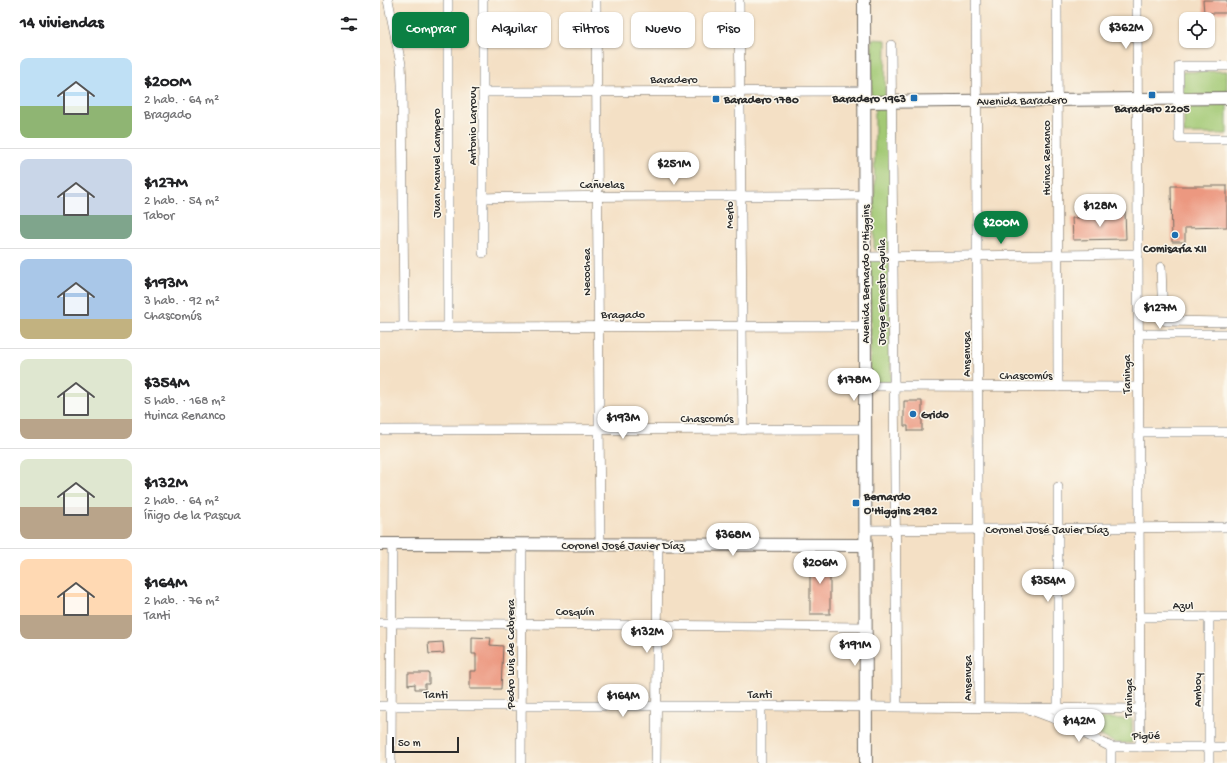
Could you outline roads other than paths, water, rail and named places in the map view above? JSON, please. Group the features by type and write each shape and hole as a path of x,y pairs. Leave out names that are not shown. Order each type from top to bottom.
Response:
{"main road":[{"name":"Avenida Bernardo O'Higgins","path":"864,0 866,763"},
{"name":"Avenida Baradero","path":"864,96 892,103 1227,98"},
{"name":"Coronel José Javier Díaz","path":"386,544 866,545"}],"street":[{"path":"388,0 400,58 402,84 404,327"},
{"name":"Juan Manuel Campero","path":"448,0 448,327"},
{"name":"Antonio Larrouy","path":"483,0 483,253"},
{"name":"Necochea","path":"596,0 600,545"},
{"name":"Merlo","path":"739,0 743,430"},
{"name":"Ansenusa","path":"976,0 979,707"},
{"name":"Huinca Renanco","path":"1057,0 1058,387"},
{"name":"Taninga","path":"1137,0 1140,747"},
{"name":"Jorge Ernesto Aguila","path":"891,45 897,706"},
{"path":"1227,66 1179,66 1180,139 1227,139"},
{"name":"Baradero","path":"484,92 741,91 864,96"},
{"name":"Cañuelas","path":"483,198 865,195"},
{"path":"865,257 1138,254"},
{"path":"1161,267 1162,319 1166,321 1227,322"},
{"name":"Bragado","path":"380,327 865,326"},
{"path":"1138,334 1227,334"},
{"name":"Chascomús","path":"866,386 1138,388"},
{"name":"Chascomús","path":"380,430 866,429"},
{"path":"1139,432 1227,432"},
{"path":"1058,487 1058,720"},
{"name":"Coronel José Javier Díaz","path":"866,530 1227,527"},
{"path":"386,544 392,623 391,763"},
{"name":"Pedro Luis de Cabrera","path":"521,763 522,545"},
{"path":"656,763 658,545"},
{"name":"Azul","path":"1139,617 1227,617"},
{"name":"Amboy","path":"1209,617 1209,763"},
{"name":"Cosquín","path":"380,623 658,624 866,627"},
{"name":"Tanti","path":"380,706 897,706 1140,709"},
{"path":"761,706 761,763"},
{"name":"Pigüé","path":"1025,708 1058,720 1111,747 1227,747"},
{"path":"1111,747 1111,763"}],"place":[{"name":"Baradero 2205","path":"1152,95"},
{"name":"Baradero 1963","path":"914,98"},
{"name":"Baradero 1780","path":"716,99"},
{"name":"Comisaría XII","path":"1175,235"},
{"name":"Grido","path":"913,414"},
{"name":"Bernardo O'Higgins 2982","path":"856,503"}]}
